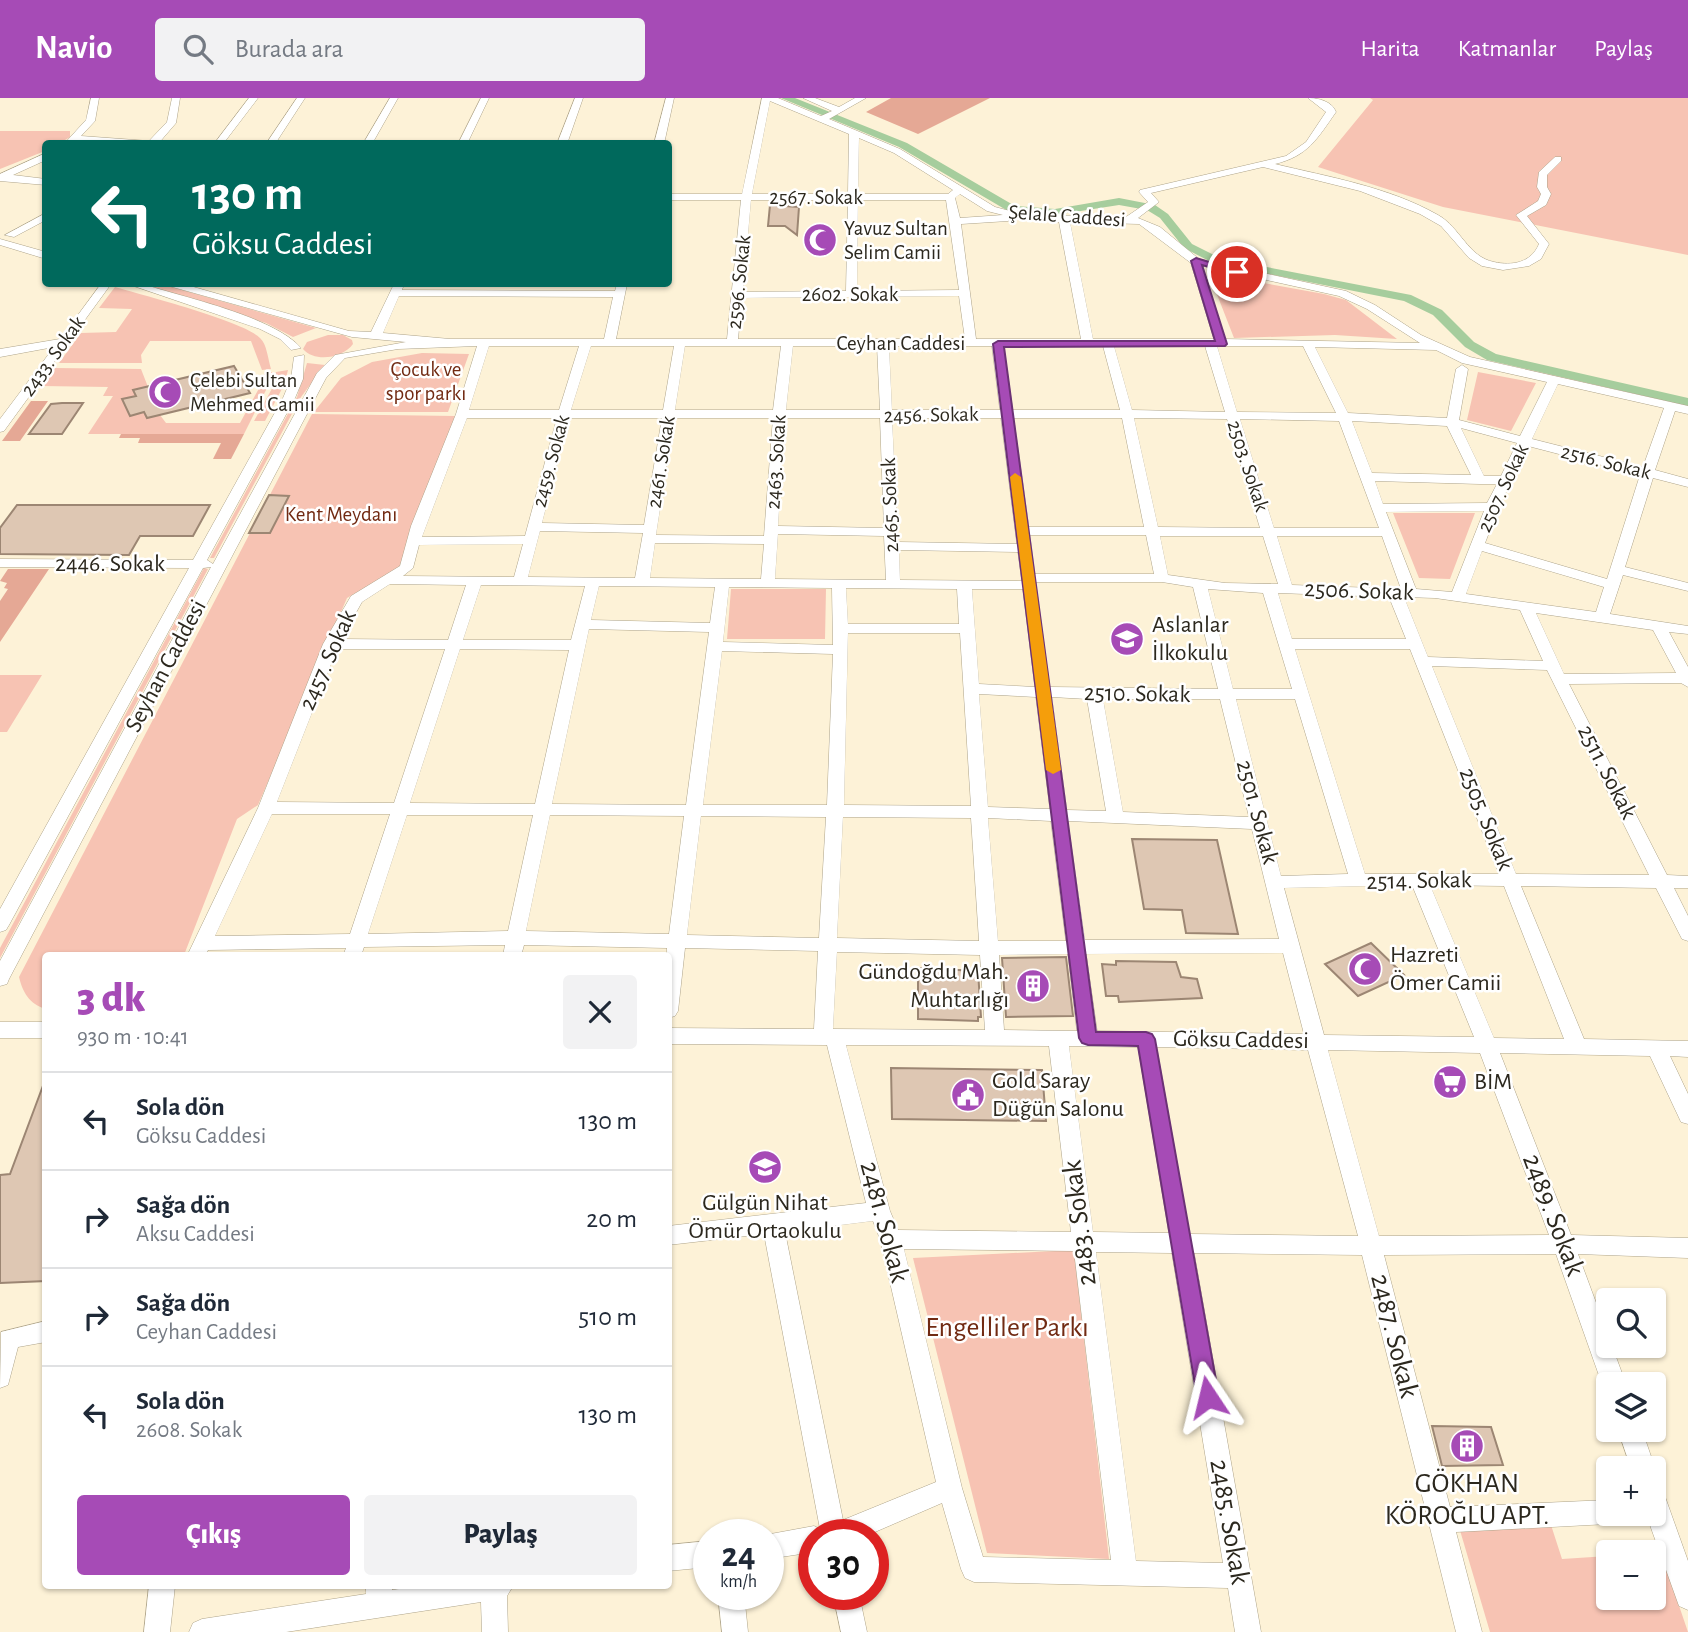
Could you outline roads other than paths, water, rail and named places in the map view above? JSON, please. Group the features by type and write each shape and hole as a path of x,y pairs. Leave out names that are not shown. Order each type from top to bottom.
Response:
{"street":[{"path":"73,140 90,121 95,98"},
{"path":"155,140 171,123 176,98"},
{"path":"221,140 254,98"},
{"path":"273,140 301,98"},
{"path":"369,140 394,98"},
{"path":"464,140 485,98"},
{"path":"563,140 579,98"},
{"path":"660,140 670,98"},
{"name":"Şelale Caddesi","path":"768,98 890,148 991,209 1017,216 1128,220 1152,226 1185,256 1196,261 1342,293 1371,307 1437,347 1466,360 1688,410"},
{"name":"2596. Sokak","path":"732,343 748,197 760,117 768,98"},
{"path":"807,98 841,111"},
{"path":"823,119 862,98"},
{"path":"1128,220 1154,202 1144,192 1266,165 1300,152 1318,134 1331,111 1312,98"},
{"path":"851,295 854,132"},
{"path":"853,150 890,148"},
{"path":"0,178 42,158"},
{"path":"1266,165 1325,179 1418,209 1447,226 1467,253 1477,260 1510,267 1530,263 1542,251 1544,244 1521,215 1542,203 1546,194 1542,187 1542,174 1559,159"},
{"path":"0,178 42,182"},
{"path":"960,190 950,197 956,221 971,344"},
{"name":"2567. Sokak","path":"672,197 950,197"},
{"path":"956,221 1017,216"},
{"path":"5,233 42,218"},
{"path":"1064,219 1088,344"},
{"path":"5,233 42,244"},
{"path":"0,242 42,255"},
{"name":"2503. Sokak","path":"1196,261 1232,415 1286,588"},
{"name":"2433. Sokak","path":"0,428 104,287"},
{"path":"142,287 264,327 284,337 305,356"},
{"name":"Ceyhan Caddesi","path":"184,287 349,333 450,342 1307,343 1437,347"},
{"path":"375,337 396,288 621,289 609,342"},
{"name":"2602. Sokak","path":"738,295 963,293"},
{"path":"305,356 308,336 349,333 360,341 359,346 343,357"},
{"path":"0,353 63,342"},
{"name":"Ceyhan Caddesi","path":"305,356 343,357 398,346 450,342"},
{"name":"2457. Sokak","path":"199,949 266,808 331,644 356,599 406,568 462,414 484,342"},
{"name":"2459. Sokak","path":"520,582 564,414 586,342"},
{"name":"2461. Sokak","path":"642,581 680,342"},
{"name":"2463. Sokak","path":"768,581 779,415 787,343"},
{"name":"2465. Sokak","path":"883,343 894,583"},
{"name":"2505. Sokak","path":"1307,343 1344,417 1387,531 1419,652 1577,1047"},
{"path":"998,344 1088,1038"},
{"path":"1108,344 1127,414 1162,578"},
{"name":"Seyhan Caddesi","path":"0,925 289,398 305,356"},
{"name":"Seyhan Caddesi","path":"0,979 314,386 343,357"},
{"path":"1462,369 1452,422 1480,480"},
{"name":"2507. Sokak","path":"1457,598 1492,507 1554,380"},
{"path":"1601,618 1616,578 1646,472 1671,406"},
{"path":"0,407 15,407"},
{"name":"2456. Sokak","path":"462,414 1127,414 1344,417 1452,422 1524,442"},
{"name":"2516. Sokak","path":"1524,442 1688,483"},
{"path":"1366,477 1506,480"},
{"path":"1378,508 1492,507"},
{"path":"1022,531 1387,531"},
{"path":"414,541 532,533 772,535 1025,548"},
{"path":"1477,545 1616,578 1688,587"},
{"name":"2446. Sokak","path":"0,564 220,564"},
{"name":"2506. Sokak","path":"388,580 964,584 1162,578 1269,588 1402,592 1688,630"},
{"path":"354,949 475,580"},
{"path":"514,947 577,645 593,581"},
{"path":"672,976 717,646 723,581"},
{"name":"2481. Sokak","path":"839,583 841,650 829,944 829,1038 879,1210 891,1239 950,1488 974,1569 1125,1573"},
{"name":"2501. Sokak","path":"1199,583 1315,1042"},
{"path":"964,584 995,1038"},
{"path":"1269,588 1359,882"},
{"name":"2511. Sokak","path":"1527,608 1556,672 1688,934"},
{"path":"582,624 718,628"},
{"path":"1659,626 1687,680"},
{"path":"841,628 968,629"},
{"path":"331,644 577,645"},
{"path":"1287,644 1419,652 1556,672 1687,680"},
{"path":"717,646 841,650"},
{"name":"2510. Sokak","path":"972,688 1094,694 1302,694"},
{"path":"1094,694 1115,819"},
{"path":"266,808 980,812 1260,823"},
{"path":"1418,879 1489,1046"},
{"name":"2514. Sokak","path":"1275,881 1359,882 1418,879 1688,882"},
{"path":"199,949 514,947 676,942 988,948 1290,946"},
{"path":"0,1030 42,1030"},
{"name":"Göksu Caddesi","path":"672,1036 1088,1038 1688,1049"},
{"name":"2483. Sokak","path":"1058,1038 1125,1573"},
{"name":"2485. Sokak","path":"1146,1039 1248,1632"},
{"name":"2487. Sokak","path":"1315,1042 1371,1246 1469,1632"},
{"name":"2489. Sokak","path":"1489,1046 1566,1244 1610,1372"},
{"path":"1657,1049 1688,1116"},
{"path":"672,1235 879,1210"},
{"path":"772,1222 833,1519"},
{"path":"891,1239 1371,1246 1566,1244 1688,1248"},
{"path":"0,1377 9,1339 42,1332"},
{"path":"875,1519 950,1488"},
{"path":"1439,1520 1596,1513"},
{"path":"1664,1526 1682,1564 1688,1597"},
{"path":"672,1558 693,1556"},
{"path":"1125,1573 1239,1576"},
{"path":"157,1632 162,1589"},
{"path":"202,1632 266,1627 379,1595 456,1589"},
{"path":"494,1589 495,1632"},
{"path":"733,1610 735,1632"},
{"path":"849,1610 854,1632"}],"waterway":[{"path":"786,98 903,145 1012,209 1050,212 1119,201 1141,204 1164,216 1191,248 1217,261 1407,298 1437,312 1470,344 1492,357 1688,402"}],"place":[{"name":"Yavuz Sultan Selim Camii","path":"820,240"},
{"name":"Çelebi Sultan Mehmed Camii","path":"165,392"},
{"name":"Aslanlar İlkokulu","path":"1127,639"},
{"name":"Hazreti Ömer Camii","path":"1365,969"},
{"name":"Gündoğdu Mah. Muhtarlığı","path":"1033,986"},
{"name":"BİM","path":"1450,1082"},
{"name":"Gold Saray Düğün Salonu","path":"968,1095"},
{"name":"Gülgün Nihat Ömür Ortaokulu","path":"765,1167"},
{"name":"GÖKHAN KÖROĞLU APT.","path":"1467,1446"}],"park label":[{"name":"Çocuk ve spor parkı","path":"426,381"},
{"name":"Kent Meydanı","path":"341,514"},
{"name":"Engelliler Parkı","path":"1007,1328"}]}
